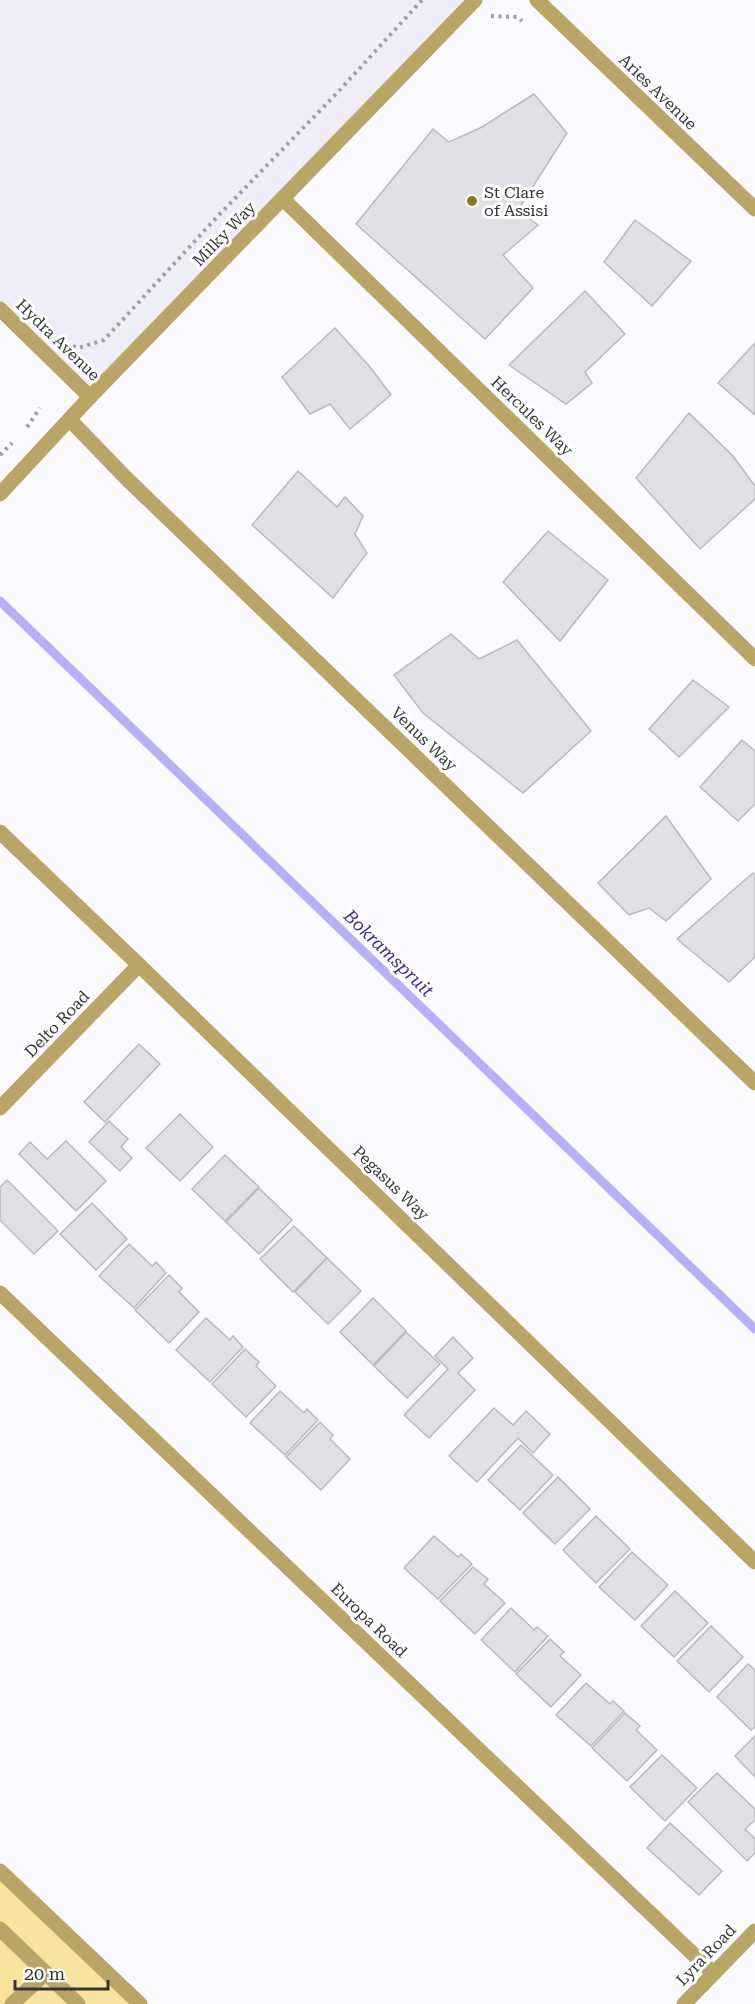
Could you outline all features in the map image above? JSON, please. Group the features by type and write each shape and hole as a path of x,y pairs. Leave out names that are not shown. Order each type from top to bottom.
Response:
{"street":[{"name":"Milky Way","path":"0,494 90,397 474,0"},
{"name":"Aries Avenue","path":"537,0 755,209"},
{"name":"Hercules Way","path":"283,199 755,659"},
{"name":"Hydra Avenue","path":"0,309 90,397"},
{"name":"Venus Way","path":"70,420 127,479 755,1083"},
{"name":"Pegasus Way","path":"0,832 755,1562"},
{"name":"Delto Road","path":"0,1108 140,965"},
{"name":"Europa Road","path":"0,1293 713,1973"},
{"path":"0,1871 140,2004"},
{"path":"0,1929 78,2004"},
{"name":"Lyra Road","path":"684,2004 755,1931"},
{"path":"12,2004 46,1973"}],"path":[{"path":"71,344 78,348 104,340 422,0"},
{"path":"22,432 40,408"},
{"path":"0,456 15,440"}],"shaded area":[{"path":"0,0 475,0 90,397 0,309"},
{"path":"0,1871 140,2004 0,2004"}],"building":[{"path":"534,94 567,133 518,210 538,225 503,255 533,288 485,339 356,224 433,129 449,142 482,127"},
{"path":"635,220 691,261 652,306 604,262"},
{"path":"585,291 625,334 585,372 592,383 566,404 509,365"},
{"path":"335,328 370,367 391,395 350,429 330,404 310,414 282,377"},
{"path":"755,343 755,415 718,383"},
{"path":"689,413 733,456 755,486 755,499 700,549 636,478"},
{"path":"298,471 337,507 345,497 363,516 355,534 367,553 333,598 252,525"},
{"path":"548,531 608,580 560,641 503,582"},
{"path":"451,634 479,659 517,640 591,731 523,793 423,713 394,675"},
{"path":"693,680 729,707 679,757 649,729"},
{"path":"742,740 755,751 755,804 738,821 700,787"},
{"path":"666,816 711,879 666,921 649,908 629,915 598,883"},
{"path":"753,873 755,875 755,957 729,982 677,939"},
{"path":"139,1044 160,1064 105,1122 84,1102"},
{"path":"180,1114 213,1147 180,1181 146,1148"},
{"path":"109,1121 128,1139 121,1147 132,1158 120,1171 89,1142"},
{"path":"66,1141 106,1181 76,1211 19,1154 30,1142 47,1159"},
{"path":"225,1155 259,1187 225,1221 192,1189"},
{"path":"7,1180 58,1231 34,1254 0,1220 0,1187"},
{"path":"259,1188 292,1220 259,1254 226,1222"},
{"path":"92,1203 127,1239 96,1270 60,1234"},
{"path":"294,1226 327,1258 293,1292 260,1259"},
{"path":"129,1244 152,1266 156,1262 166,1273 134,1308 99,1276"},
{"path":"327,1258 361,1291 328,1324 295,1292"},
{"path":"169,1275 182,1288 179,1292 199,1312 169,1343 135,1310"},
{"path":"373,1298 406,1331 373,1365 340,1332"},
{"path":"206,1318 230,1340 233,1336 243,1347 210,1382 176,1350"},
{"path":"406,1332 440,1364 407,1398 374,1366"},
{"path":"453,1337 473,1358 458,1373 475,1390 429,1438 404,1415 448,1369 435,1356"},
{"path":"245,1349 259,1362 256,1366 276,1386 246,1417 212,1384"},
{"path":"280,1391 304,1413 307,1409 318,1420 285,1455 250,1423"},
{"path":"494,1408 513,1425 526,1411 550,1434 533,1453 518,1438 477,1482 449,1456"},
{"path":"320,1422 333,1435 330,1439 350,1459 321,1490 286,1457"},
{"path":"521,1445 553,1475 520,1510 488,1480"},
{"path":"558,1477 590,1509 555,1544 523,1513"},
{"path":"596,1516 630,1549 596,1583 563,1550"},
{"path":"434,1536 458,1557 461,1554 472,1564 438,1599 404,1568"},
{"path":"632,1552 668,1585 635,1620 599,1587"},
{"path":"473,1567 488,1579 484,1584 505,1603 475,1634 440,1601"},
{"path":"675,1591 708,1623 674,1657 641,1626"},
{"path":"511,1608 534,1630 537,1627 548,1636 515,1672 481,1640"},
{"path":"711,1626 743,1657 709,1692 677,1661"},
{"path":"550,1639 564,1652 560,1656 581,1675 551,1707 516,1674"},
{"path":"748,1664 755,1670 755,1727 751,1730 717,1697"},
{"path":"586,1683 610,1704 613,1701 624,1711 591,1746 556,1715"},
{"path":"625,1713 640,1726 636,1730 657,1750 627,1781 592,1748"},
{"path":"755,1736 755,1777 735,1756"},
{"path":"662,1755 697,1788 665,1821 630,1787"},
{"path":"717,1773 755,1809 755,1820 745,1829 755,1839 755,1853 747,1861 688,1802"},
{"path":"670,1823 722,1871 699,1895 647,1848"}],"waterway":[{"name":"Bokramspruit","path":"0,601 755,1329"}],"place":[{"name":"St Clare of Assisi","path":"472,201"}]}
